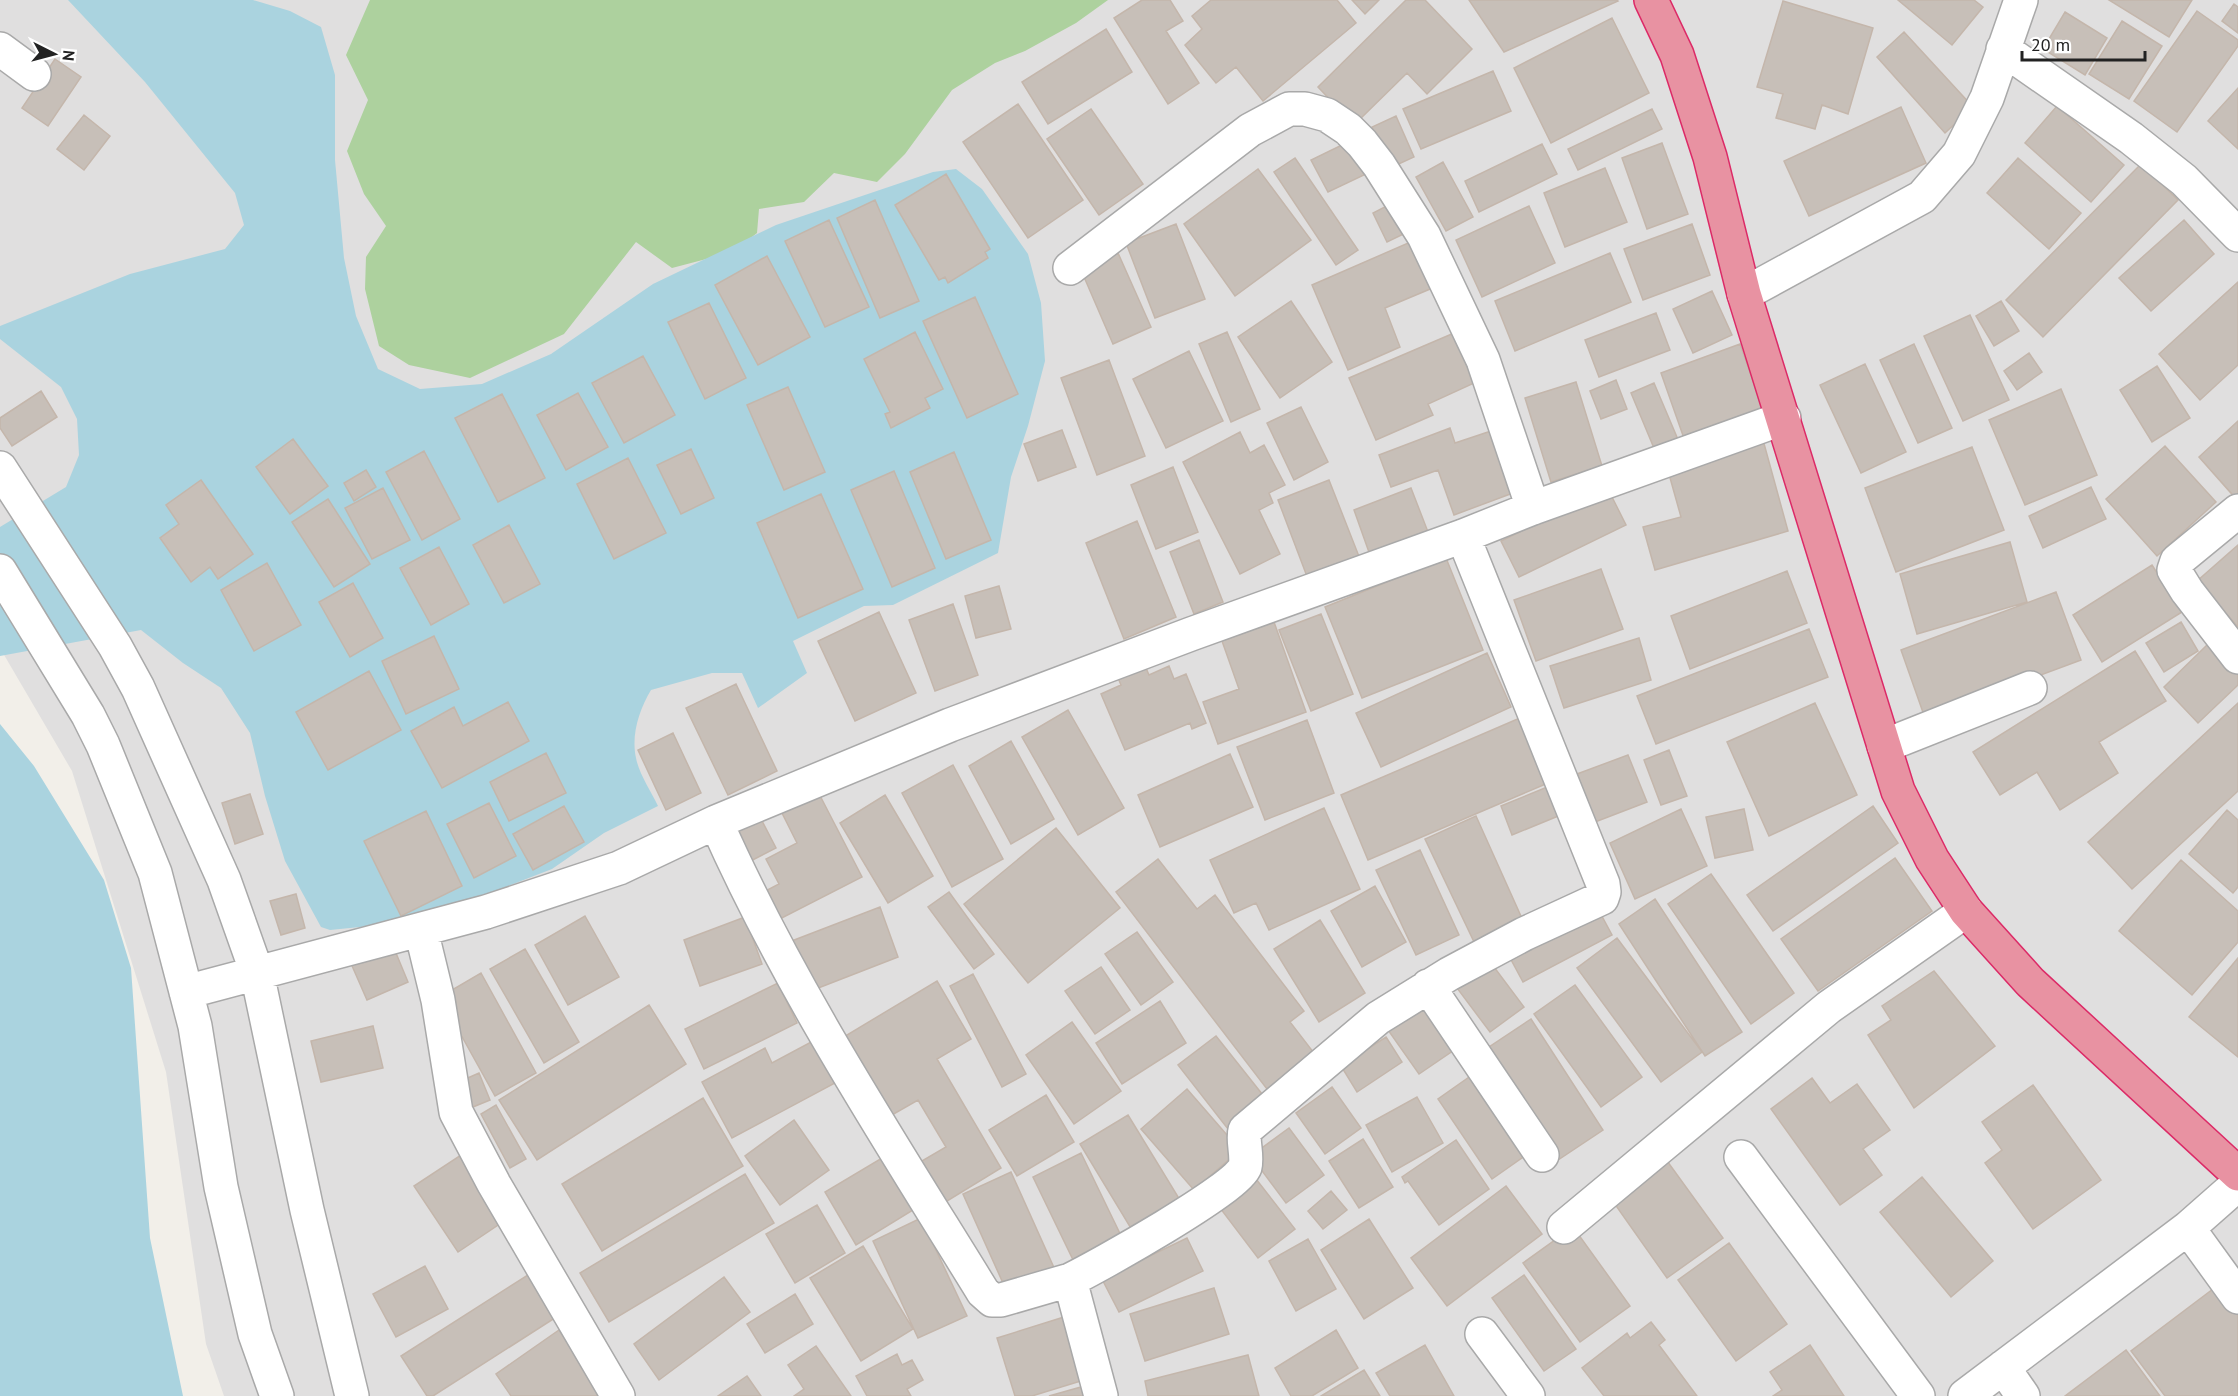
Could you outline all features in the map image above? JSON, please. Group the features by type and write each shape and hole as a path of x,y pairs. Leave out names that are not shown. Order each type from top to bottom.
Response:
{"highway":[{"path":"1651,0 1677,56 1710,157 1744,294 1903,801 1932,859 1966,911 2030,982 2238,1174"}],"street":[{"path":"1744,294 1922,197 1959,154 1987,98 2021,0"},
{"path":"0,49 34,74"},
{"path":"2003,49 2131,138 2184,180 2238,235"},
{"path":"1070,268 1250,130 1289,109 1305,109 1326,115 1348,129 1362,143 1379,165 1424,237 1483,360 1533,508"},
{"path":"186,992 486,912 619,868 716,822 950,725 1191,634 1463,536 1533,508 1784,418"},
{"path":"0,468 115,646 138,688 224,880 257,973 307,1210 352,1396"},
{"path":"2238,511 2177,561 2174,570 2187,591 2238,657"},
{"path":"716,822 774,943 823,1032 983,1292 992,1300 1001,1300 1070,1280 1144,1239 1201,1203 1241,1173 1245,1167 1245,1130 1378,1018 1428,986 1524,933 1602,898 1604,892 1602,884 1463,536"},
{"path":"0,571 103,745 155,873 195,1026 224,1198 255,1334 277,1396"},
{"path":"1884,746 2030,688"},
{"path":"1564,1227 1829,1007 1966,911"},
{"path":"421,930 438,1000 456,1112 500,1194 618,1396"},
{"path":"1428,986 1542,1155"},
{"path":"1741,1157 1918,1396"},
{"path":"1965,1396 2188,1228 2238,1184"},
{"path":"2188,1228 2238,1297"},
{"path":"1070,1280 1101,1396"},
{"path":"1482,1334 1528,1396"},
{"path":"2003,1367 2023,1396"}],"shaded area":[{"path":"0,0 2238,0 2238,1396 224,1396 206,1344 166,1072 72,771 0,648"}],"green space":[{"path":"370,0 1108,0 1076,23 1025,51 995,63 952,90 905,154 877,182 834,173 804,202 759,209 757,233 733,252 672,268 636,242 564,334 470,378 409,365 379,346 365,289 366,257 386,226 364,194 347,151 368,100 346,55"}],"water":[{"path":"68,0 253,0 290,11 321,27 335,75 335,160 344,258 356,316 378,369 420,389 482,384 551,354 653,284 776,225 933,172 956,169 982,189 1028,254 1041,303 1045,361 1028,426 1011,477 998,553 893,605 864,606 793,641 807,673 758,708 742,673 712,673 651,690 637,723 635,749 640,770 658,806 604,833 552,869 487,894 380,925 330,930 321,927 285,861 265,796 250,733 221,688 183,663 141,630 0,656 0,527 66,487 79,455 77,419 61,387 0,339 0,326 130,274 225,249 244,225 235,193 145,82"},
{"path":"0,724 34,766 104,880 131,968 150,1238 183,1396 0,1396"}],"building":[{"path":"1142,0 1170,0 1183,21 1166,31 1199,83 1168,104 1114,18"},
{"path":"1211,0 1337,0 1356,23 1263,101 1236,67 1216,83 1185,45 1202,29 1192,16"},
{"path":"1352,0 1379,0 1365,14"},
{"path":"1406,0 1425,0 1472,49 1427,94 1407,73 1354,125 1318,87"},
{"path":"1469,0 1617,0 1618,1 1504,52"},
{"path":"1898,0 1974,0 1983,7 1952,45"},
{"path":"2109,0 2192,0 2169,37"},
{"path":"1783,1 1873,28 1848,114 1822,105 1815,129 1776,118 1783,94 1757,87"},
{"path":"2234,4 2238,7 2238,33 2222,21"},
{"path":"2197,11 2238,40 2238,46 2177,132 2134,101"},
{"path":"2065,12 2107,38 2085,75 2043,49"},
{"path":"1612,18 1649,93 1551,143 1514,68"},
{"path":"2122,21 2162,46 2129,99 2089,74"},
{"path":"1106,29 1132,72 1048,124 1022,82"},
{"path":"1904,32 1973,107 1945,133 1877,57"},
{"path":"55,59 81,77 48,126 22,108"},
{"path":"1493,71 1511,111 1421,149 1403,109"},
{"path":"2238,88 2238,149 2208,121"},
{"path":"1018,104 1083,200 1028,238 963,142"},
{"path":"2057,106 2124,165 2091,202 2025,143"},
{"path":"1901,107 1926,163 1809,216 1784,161"},
{"path":"1091,109 1143,184 1099,215 1047,139"},
{"path":"1652,109 1662,129 1578,170 1568,149"},
{"path":"84,115 110,136 84,170 57,149"},
{"path":"1396,116 1414,157 1390,168 1372,127"},
{"path":"1348,142 1364,175 1328,192 1311,160"},
{"path":"1662,143 1688,214 1647,229 1622,158"},
{"path":"1542,144 1557,174 1479,212 1465,181"},
{"path":"1295,158 1358,250 1336,265 1274,172"},
{"path":"2018,158 2081,213 2049,249 1987,193"},
{"path":"1443,162 1473,217 1446,231 1416,177"},
{"path":"2141,164 2178,200 2043,337 2006,300"},
{"path":"1605,168 1627,222 1565,247 1544,193"},
{"path":"1258,169 1311,240 1235,296 1184,224"},
{"path":"946,174 990,249 985,252 988,258 948,283 945,277 939,280 895,205"},
{"path":"1400,199 1414,229 1387,242 1373,213"},
{"path":"875,200 919,301 880,318 837,218"},
{"path":"1529,206 1555,263 1482,297 1456,240"},
{"path":"829,220 869,307 825,327 785,241"},
{"path":"2184,220 2214,254 2151,311 2119,278"},
{"path":"1176,224 1205,299 1155,318 1126,243"},
{"path":"1692,224 1710,275 1643,300 1624,249"},
{"path":"1422,237 1442,284 1385,308 1400,347 1348,370 1312,285"},
{"path":"1118,253 1151,327 1113,344 1081,270"},
{"path":"1610,253 1631,302 1515,351 1495,301"},
{"path":"767,256 810,337 758,365 715,285"},
{"path":"2238,282 2238,365 2200,400 2159,354"},
{"path":"1712,291 1732,335 1693,353 1673,309"},
{"path":"975,297 1018,394 967,418 923,321"},
{"path":"1291,301 1332,362 1280,398 1238,337"},
{"path":"2001,301 2019,331 1994,346 1976,316"},
{"path":"709,303 746,378 705,399 668,322"},
{"path":"1656,313 1670,350 1599,377 1585,340"},
{"path":"1970,315 2009,400 1963,421 1924,336"},
{"path":"1461,330 1483,379 1428,404 1433,415 1376,440 1349,378"},
{"path":"915,332 943,389 925,398 930,408 891,428 885,414 890,412 864,359"},
{"path":"1227,332 1260,409 1231,422 1199,344"},
{"path":"1740,344 1765,415 1686,444 1661,373"},
{"path":"1914,344 1952,428 1918,443 1880,360"},
{"path":"1189,351 1223,421 1166,448 1133,379"},
{"path":"2029,353 2042,372 2017,390 2004,371"},
{"path":"643,356 675,415 624,443 592,383"},
{"path":"1109,360 1145,456 1097,475 1061,378"},
{"path":"1865,364 1906,452 1861,473 1820,385"},
{"path":"2157,366 2190,418 2152,442 2120,390"},
{"path":"1616,380 1627,409 1601,419 1590,391"},
{"path":"1576,382 1602,466 1551,482 1525,398"},
{"path":"1654,383 1679,442 1656,453 1631,393"},
{"path":"788,387 825,472 784,490 747,405"},
{"path":"2061,389 2097,475 2025,505 1989,420"},
{"path":"41,391 57,417 12,446 0,428 0,418"},
{"path":"578,393 608,447 566,470 537,415"},
{"path":"502,394 545,478 498,502 455,418"},
{"path":"1301,407 1328,462 1294,480 1267,423"},
{"path":"2238,421 2238,501 2199,457"},
{"path":"1450,428 1455,443 1500,428 1521,490 1454,515 1438,470 1391,487 1379,455"},
{"path":"1062,430 1076,467 1038,481 1024,444"},
{"path":"1240,432 1250,453 1264,445 1285,485 1269,493 1273,503 1259,510 1280,554 1240,574 1183,462"},
{"path":"293,439 328,486 290,514 256,467"},
{"path":"1763,440 1788,531 1655,570 1643,527 1681,517 1667,467"},
{"path":"2165,446 2216,502 2157,556 2106,499"},
{"path":"1972,447 2004,530 1896,572 1865,488"},
{"path":"691,449 714,498 681,514 657,465"},
{"path":"424,451 460,519 422,540 386,472"},
{"path":"954,452 991,540 946,559 910,472"},
{"path":"628,458 666,533 614,559 577,484"},
{"path":"1173,467 1198,532 1156,549 1131,485"},
{"path":"366,470 376,487 354,501 344,483"},
{"path":"894,471 935,568 892,587 851,490"},
{"path":"201,480 253,554 218,579 210,567 191,582 160,538 179,524 166,505"},
{"path":"1329,480 1360,559 1308,579 1278,500"},
{"path":"2091,487 2106,519 2043,548 2029,516"},
{"path":"383,488 410,540 372,559 345,508"},
{"path":"1411,488 1428,532 1370,555 1354,510"},
{"path":"1608,489 1626,525 1519,577 1501,541"},
{"path":"821,494 863,589 798,618 757,523"},
{"path":"328,499 370,564 334,587 292,522"},
{"path":"1137,521 1176,617 1124,639 1086,543"},
{"path":"509,525 540,584 504,603 473,545"},
{"path":"1199,540 1223,602 1194,614 1170,552"},
{"path":"2010,542 2027,602 1917,634 1900,574"},
{"path":"2238,545 2238,627 2197,581"},
{"path":"439,547 469,604 431,625 400,568"},
{"path":"1446,558 1483,650 1362,698 1325,607"},
{"path":"267,563 301,625 254,651 221,590"},
{"path":"2152,565 2182,612 2102,662 2073,615"},
{"path":"1601,569 1623,629 1536,661 1514,600"},
{"path":"1787,571 1807,623 1690,669 1671,616"},
{"path":"353,583 383,638 350,657 319,602"},
{"path":"999,586 1011,629 976,638 965,596"},
{"path":"2056,592 2081,660 1925,718 1901,650"},
{"path":"953,604 978,675 935,691 909,620"},
{"path":"879,612 916,693 855,721 818,641"},
{"path":"1321,614 1353,694 1311,711 1279,630"},
{"path":"1274,622 1306,712 1218,744 1203,702 1239,689 1222,641"},
{"path":"2181,622 2198,651 2164,672 2146,643"},
{"path":"1809,629 1828,677 1656,744 1637,696"},
{"path":"434,636 459,689 406,714 382,661"},
{"path":"1639,638 1651,680 1564,708 1550,666"},
{"path":"2209,643 2238,673 2238,685 2198,723 2164,687"},
{"path":"2135,651 2166,701 2099,742 2118,773 2060,810 2037,772 2000,795 1973,752"},
{"path":"1487,653 1511,707 1381,767 1356,713"},
{"path":"1143,661 1149,675 1169,666 1174,679 1186,674 1206,723 1192,729 1190,723 1125,750 1101,694 1121,685 1116,673"},
{"path":"369,671 401,730 328,770 296,712"},
{"path":"736,684 777,771 728,795 686,708"},
{"path":"508,702 529,741 442,788 411,731 454,707 463,726"},
{"path":"1815,703 1857,795 1769,836 1727,742"},
{"path":"2238,703 2238,791 2132,889 2088,842"},
{"path":"1068,710 1124,808 1078,835 1022,737"},
{"path":"1527,715 1555,780 1368,860 1341,795"},
{"path":"1307,720 1334,793 1265,820 1237,747"},
{"path":"673,733 701,793 666,810 638,750"},
{"path":"1011,741 1054,819 1011,844 969,766"},
{"path":"1669,750 1687,796 1661,805 1644,760"},
{"path":"546,753 566,793 509,821 490,782"},
{"path":"1230,754 1253,807 1160,847 1138,795"},
{"path":"1628,755 1647,802 1595,822 1577,774"},
{"path":"953,765 1003,859 952,887 902,793"},
{"path":"1557,783 1568,812 1512,835 1501,806"},
{"path":"815,786 862,877 772,923 758,895 779,884 766,859 797,843 778,805"},
{"path":"250,794 263,834 235,844 222,803"},
{"path":"885,795 933,876 888,903 840,823"},
{"path":"489,803 516,856 474,878 447,824"},
{"path":"564,806 584,842 533,870 513,834"},
{"path":"1873,806 1898,843 1773,931 1747,895"},
{"path":"1324,808 1360,889 1269,930 1256,903 1234,913 1210,860"},
{"path":"1681,809 1707,866 1635,899 1610,843"},
{"path":"1744,809 1753,850 1715,858 1706,817"},
{"path":"2227,810 2238,820 2238,887 2233,893 2189,854"},
{"path":"426,811 462,886 401,916 364,841"},
{"path":"758,813 776,848 743,865 725,830"},
{"path":"1476,816 1524,923 1476,946 1425,839"},
{"path":"1056,828 1120,908 1028,983 964,904"},
{"path":"1420,850 1459,935 1416,955 1376,870"},
{"path":"1895,858 1932,911 1818,991 1781,939"},
{"path":"1158,859 1197,909 1215,895 1304,1011 1290,1022 1314,1053 1267,1089 1116,892"},
{"path":"2181,860 2238,911 2238,942 2192,995 2119,931"},
{"path":"1711,874 1794,993 1751,1024 1668,904"},
{"path":"1375,886 1406,942 1362,967 1331,911"},
{"path":"949,892 994,954 974,969 928,907"},
{"path":"296,894 305,928 281,935 270,901"},
{"path":"1655,899 1742,1032 1705,1056 1619,924"},
{"path":"880,907 898,957 808,992 789,942"},
{"path":"1597,907 1612,935 1523,982 1508,954"},
{"path":"585,916 619,977 568,1005 535,945"},
{"path":"745,917 762,964 700,986 684,940"},
{"path":"1320,920 1365,993 1319,1022 1274,949"},
{"path":"1137,932 1173,982 1141,1005 1105,954"},
{"path":"1617,938 1702,1052 1661,1082 1577,968"},
{"path":"391,941 408,982 367,1000 349,959"},
{"path":"525,949 579,1042 544,1063 490,969"},
{"path":"2238,958 2238,1057 2189,1017"},
{"path":"1488,959 1524,1007 1490,1032 1454,984"},
{"path":"1101,967 1130,1010 1095,1034 1065,991"},
{"path":"1934,971 1995,1046 1914,1108 1868,1035 1891,1020 1882,1006"},
{"path":"481,973 536,1073 495,1096 440,997"},
{"path":"973,974 1026,1074 1002,1087 950,986"},
{"path":"937,981 971,1039 937,1059 1001,1168 939,1206 915,1165 946,1147 918,1100 885,1119 842,1038"},
{"path":"778,983 797,1023 704,1069 685,1029"},
{"path":"1575,985 1642,1077 1601,1107 1534,1014"},
{"path":"1160,1001 1186,1043 1122,1084 1096,1043"},
{"path":"1430,1002 1460,1046 1419,1074 1388,1030"},
{"path":"649,1005 686,1064 537,1160 499,1100"},
{"path":"1531,1019 1603,1130 1558,1160 1486,1049"},
{"path":"1072,1022 1121,1091 1074,1124 1026,1055"},
{"path":"373,1026 383,1068 321,1082 311,1041"},
{"path":"1216,1036 1266,1099 1228,1129 1178,1065"},
{"path":"1386,1037 1402,1062 1357,1092 1341,1066"},
{"path":"813,1041 835,1083 732,1138 702,1082 765,1048 772,1063"},
{"path":"479,1073 490,1100 473,1107 461,1081"},
{"path":"1472,1075 1526,1155 1492,1179 1438,1099"},
{"path":"1812,1078 1830,1103 1857,1084 1890,1130 1863,1149 1882,1175 1840,1205 1771,1109"},
{"path":"2033,1085 2101,1180 2033,1229 1985,1163 2002,1150 1982,1122"},
{"path":"1332,1087 1361,1128 1325,1154 1296,1113"},
{"path":"1187,1089 1240,1150 1194,1190 1141,1129"},
{"path":"1046,1095 1074,1142 1017,1176 989,1130"},
{"path":"1417,1097 1443,1143 1392,1172 1366,1125"},
{"path":"703,1098 743,1166 602,1251 562,1184"},
{"path":"496,1105 526,1159 510,1168 481,1114"},
{"path":"1128,1115 1183,1205 1135,1235 1080,1144"},
{"path":"794,1120 829,1170 780,1205 745,1156"},
{"path":"1289,1128 1324,1175 1286,1203 1251,1156"},
{"path":"1363,1139 1393,1187 1359,1208 1329,1161"},
{"path":"1456,1140 1489,1189 1439,1225 1408,1181 1405,1183 1402,1177"},
{"path":"1081,1153 1125,1244 1077,1268 1033,1177"},
{"path":"1662,1154 1723,1238 1667,1278 1607,1193"},
{"path":"461,1155 504,1221 458,1252 414,1186"},
{"path":"882,1158 913,1210 856,1245 825,1192"},
{"path":"1011,1172 1055,1270 1007,1292 963,1194"},
{"path":"745,1174 774,1223 609,1322 580,1273"},
{"path":"1922,1177 1993,1261 1951,1297 1880,1212"},
{"path":"1256,1179 1295,1229 1258,1258 1220,1208"},
{"path":"1506,1186 1542,1234 1447,1306 1411,1258"},
{"path":"1331,1191 1347,1210 1323,1229 1308,1211"},
{"path":"817,1205 845,1253 795,1283 766,1234"},
{"path":"921,1218 967,1316 918,1338 873,1241"},
{"path":"1369,1219 1413,1288 1364,1319 1321,1250"},
{"path":"1573,1227 1630,1306 1580,1342 1523,1263"},
{"path":"1187,1238 1203,1271 1119,1312 1102,1279"},
{"path":"1308,1239 1336,1289 1296,1311 1269,1261"},
{"path":"1729,1243 1787,1324 1736,1361 1678,1280"},
{"path":"863,1246 913,1329 861,1361 810,1278"},
{"path":"425,1266 448,1309 396,1337 373,1294"},
{"path":"531,1273 558,1316 433,1396 427,1396 401,1356"},
{"path":"1524,1275 1576,1349 1544,1371 1492,1298"},
{"path":"724,1277 750,1312 659,1380 634,1344"},
{"path":"2217,1286 2238,1313 2238,1396 2165,1396 2131,1351"},
{"path":"1214,1288 1229,1334 1145,1361 1130,1314"},
{"path":"795,1294 813,1324 765,1353 747,1324"},
{"path":"1064,1317 1084,1380 1032,1396 1015,1396 997,1338"},
{"path":"1651,1322 1665,1340 1659,1345 1697,1396 1604,1396 1582,1368 1627,1333 1630,1338"},
{"path":"559,1330 605,1396 511,1396 496,1374"},
{"path":"1336,1330 1358,1368 1312,1396 1291,1396 1275,1368"},
{"path":"1425,1345 1454,1396 1390,1396 1376,1373"},
{"path":"1810,1345 1844,1396 1773,1396 1782,1390 1770,1372"},
{"path":"816,1346 851,1396 794,1396 804,1389 788,1365"},
{"path":"2126,1350 2160,1396 2065,1396"},
{"path":"897,1354 902,1365 912,1360 923,1380 907,1389 911,1396 867,1396 856,1376"},
{"path":"1248,1355 1259,1396 1148,1396 1145,1381"},
{"path":"1364,1370 1380,1396 1321,1396"},
{"path":"747,1376 761,1396 718,1396"},
{"path":"1081,1387 1084,1396 1049,1396"}]}
